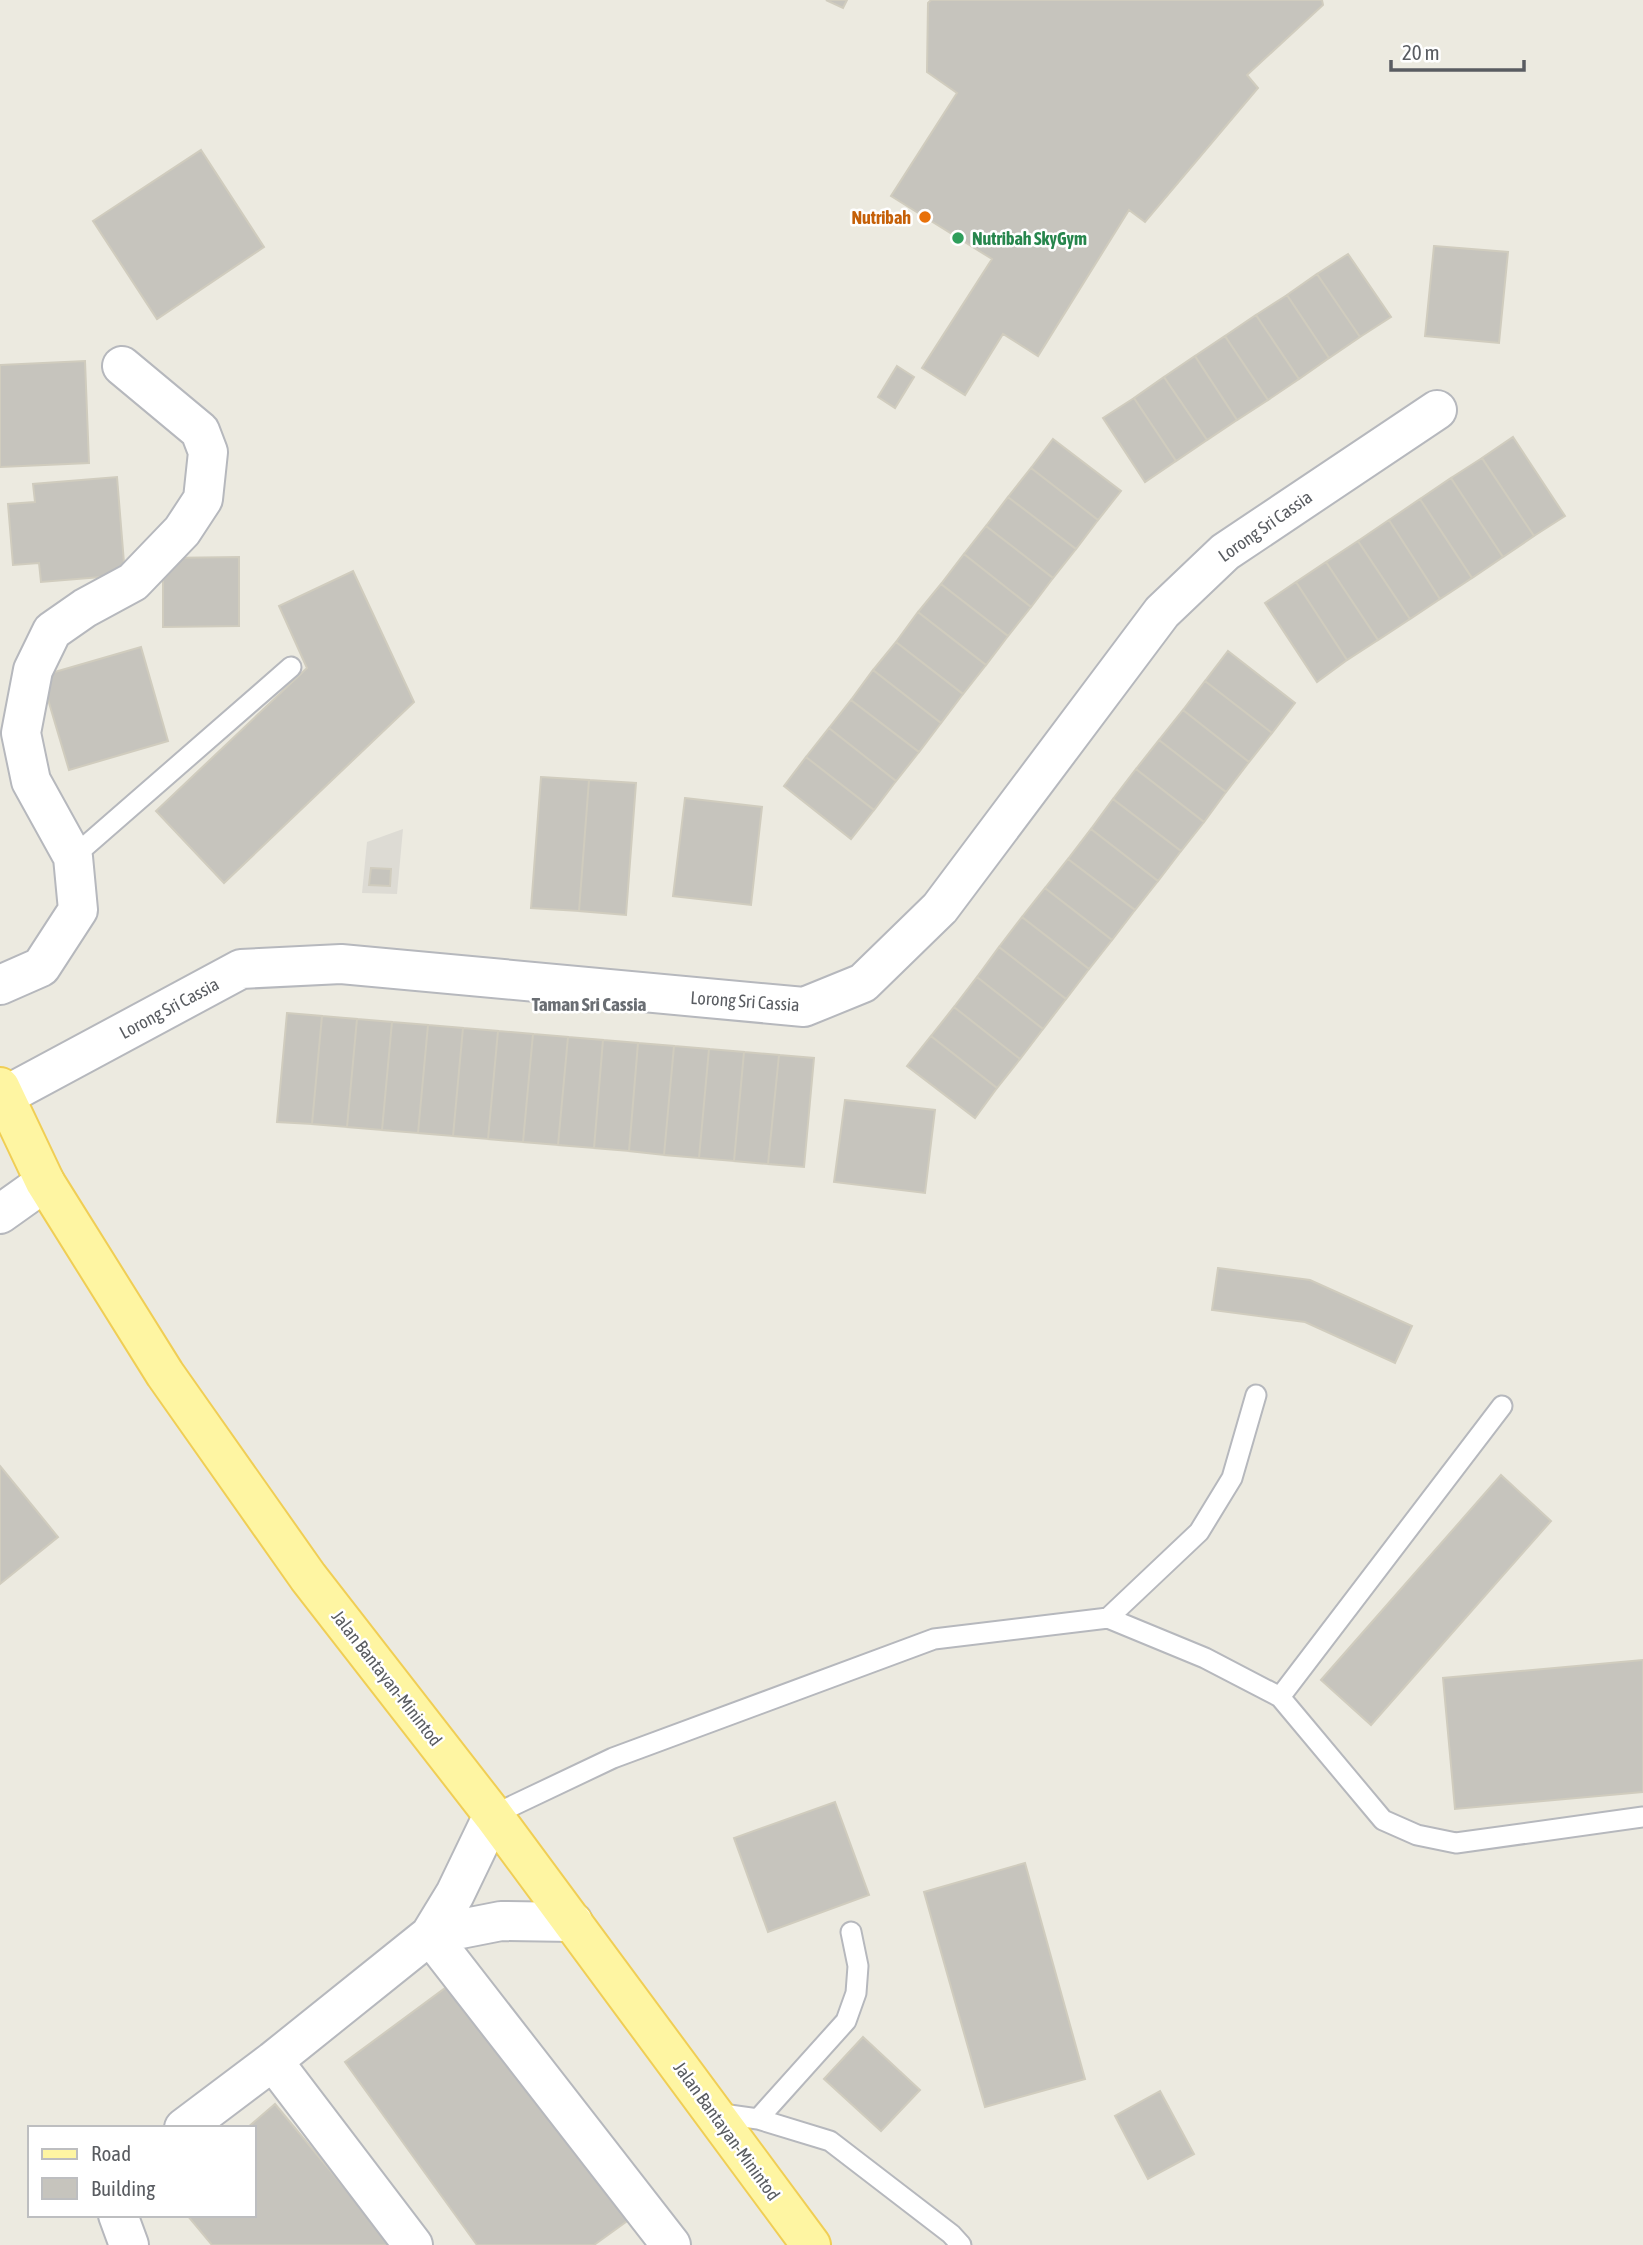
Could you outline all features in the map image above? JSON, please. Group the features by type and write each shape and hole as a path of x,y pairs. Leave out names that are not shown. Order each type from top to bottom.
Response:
{"main road":[{"name":"Jalan Bantayan-Minintod","path":"2,1092 45,1182 164,1374 308,1577 493,1815 811,2245"}],"street":[{"path":"0,985 41,967 78,910 73,857 49,818 31,781 21,733 33,670 52,631 85,608 132,582 182,531 203,499 208,452 200,431 122,366"},
{"name":"Lorong Sri Cassia","path":"2,1092 241,969 341,964 804,1007 863,983 940,908 1162,612 1225,552 1437,410"},
{"path":"0,1214 45,1182"},
{"path":"187,2126 273,2062 430,1935 454,1894 493,1815"},
{"path":"430,1935 500,1921 573,1923"},
{"path":"430,1935 671,2245"},
{"path":"273,2062 413,2245"},
{"path":"119,2217 129,2245"}],"lane":[{"path":"73,857 291,667"},
{"path":"1108,1618 1199,1532 1232,1478 1256,1395"},
{"path":"1280,1697 1502,1406"},
{"path":"493,1815 613,1758 934,1639 1108,1618 1205,1658 1280,1697 1383,1820 1417,1835 1456,1843 1643,1817"},
{"path":"758,2119 846,2021 856,1993 858,1966 851,1932"},
{"path":"713,2112 758,2119 830,2140 951,2234 961,2245"}],"shaded area":[{"path":"403,829 397,894 362,893 367,842"}],"building":[{"path":"826,0 847,0 843,8"},
{"path":"931,0 1322,0 1323,5 1247,75 1258,88 1145,222 1129,210 1038,356 1003,334 965,395 922,368 992,259 891,196 957,93 927,72 928,3"},
{"path":"201,150 264,247 157,319 93,221"},
{"path":"1434,246 1508,252 1499,343 1425,336"},
{"path":"1348,254 1391,317 1360,337 1317,274"},
{"path":"1317,274 1360,337 1329,358 1287,295"},
{"path":"1287,295 1329,358 1299,379 1256,315"},
{"path":"1256,315 1299,379 1268,400 1225,336"},
{"path":"1225,336 1268,400 1237,420 1195,356"},
{"path":"1195,356 1237,420 1207,440 1164,377"},
{"path":"85,361 89,463 0,467 0,365"},
{"path":"897,366 914,377 895,408 878,397"},
{"path":"1164,377 1207,440 1176,461 1134,398"},
{"path":"1134,398 1176,461 1145,482 1103,418"},
{"path":"1513,437 1565,516 1534,536 1482,458"},
{"path":"1053,439 1121,491 1098,520 1031,468"},
{"path":"1482,458 1534,536 1503,557 1451,478"},
{"path":"1031,468 1098,520 1076,549 1008,497"},
{"path":"117,477 125,575 41,582 39,563 13,565 8,504 35,502 33,484"},
{"path":"1451,478 1503,557 1472,578 1420,499"},
{"path":"1008,497 1076,549 1053,578 986,526"},
{"path":"1420,499 1472,578 1440,599 1389,520"},
{"path":"1389,520 1440,599 1410,619 1358,541"},
{"path":"986,526 1053,578 1031,607 964,554"},
{"path":"1358,541 1410,619 1378,640 1326,562"},
{"path":"964,554 1031,607 1008,636 941,584"},
{"path":"239,557 239,626 163,627 163,558"},
{"path":"1326,562 1378,640 1347,660 1296,582"},
{"path":"353,571 414,702 224,883 156,811 307,668 279,606"},
{"path":"1296,582 1347,660 1317,682 1265,603"},
{"path":"941,584 1008,636 986,665 918,612"},
{"path":"918,612 986,665 963,694 896,642"},
{"path":"896,642 963,694 941,723 873,670"},
{"path":"141,647 168,741 69,770 41,676"},
{"path":"1228,651 1295,703 1272,733 1205,681"},
{"path":"873,670 941,723 919,752 851,700"},
{"path":"1205,681 1272,733 1249,762 1183,710"},
{"path":"851,700 919,752 896,781 829,728"},
{"path":"1183,710 1249,762 1226,792 1159,740"},
{"path":"829,728 896,781 874,810 806,757"},
{"path":"1159,740 1226,792 1204,822 1136,769"},
{"path":"806,757 874,810 851,839 784,786"},
{"path":"1136,769 1204,822 1181,851 1113,799"},
{"path":"541,777 589,780 579,911 531,908"},
{"path":"589,780 636,783 626,915 579,911"},
{"path":"685,798 762,807 751,905 673,896"},
{"path":"1113,799 1181,851 1158,881 1091,829"},
{"path":"1091,829 1158,881 1135,910 1068,859"},
{"path":"1068,859 1135,910 1112,940 1045,888"},
{"path":"371,868 391,869 390,886 369,885"},
{"path":"1045,888 1112,940 1089,969 1022,917"},
{"path":"1022,917 1089,969 1066,999 999,947"},
{"path":"999,947 1066,999 1043,1029 977,977"},
{"path":"977,977 1043,1029 1020,1059 954,1007"},
{"path":"954,1007 1020,1059 997,1088 931,1036"},
{"path":"287,1013 322,1016 312,1124 277,1122"},
{"path":"322,1016 357,1019 347,1127 312,1124"},
{"path":"357,1019 392,1022 382,1130 347,1127"},
{"path":"392,1022 428,1025 418,1133 382,1130"},
{"path":"428,1025 463,1028 453,1136 418,1133"},
{"path":"463,1028 498,1031 488,1139 453,1136"},
{"path":"498,1031 533,1034 523,1142 488,1139"},
{"path":"533,1034 568,1037 558,1145 523,1142"},
{"path":"931,1036 997,1088 975,1118 907,1066"},
{"path":"568,1037 603,1040 594,1148 558,1145"},
{"path":"603,1040 638,1043 629,1151 594,1148"},
{"path":"638,1043 674,1046 664,1155 629,1151"},
{"path":"674,1046 709,1049 699,1158 664,1155"},
{"path":"709,1049 744,1052 734,1161 699,1158"},
{"path":"744,1052 779,1055 768,1164 734,1161"},
{"path":"779,1055 814,1058 804,1167 768,1164"},
{"path":"845,1100 935,1110 925,1193 834,1182"},
{"path":"1218,1268 1310,1280 1412,1326 1395,1363 1305,1322 1212,1310"},
{"path":"0,1466 58,1537 0,1584"},
{"path":"1501,1475 1551,1521 1371,1725 1321,1680"},
{"path":"1643,1660 1643,1792 1455,1809 1443,1678"},
{"path":"835,1802 869,1895 768,1932 734,1838"},
{"path":"1025,1863 1085,2079 985,2107 924,1892"},
{"path":"456,1980 630,2219 594,2245 477,2245 345,2062"},
{"path":"863,2037 920,2090 881,2131 824,2079"},
{"path":"1160,2091 1194,2154 1148,2179 1115,2116"},
{"path":"275,2104 392,2245 212,2245 189,2217 256,2217 256,2126 249,2126"}],"place":[{"name":"Nutribah","path":"925,217"},
{"name":"Nutribah SkyGym","path":"958,238"}],"district":[{"name":"Taman Sri Cassia","path":"589,1004"}]}
